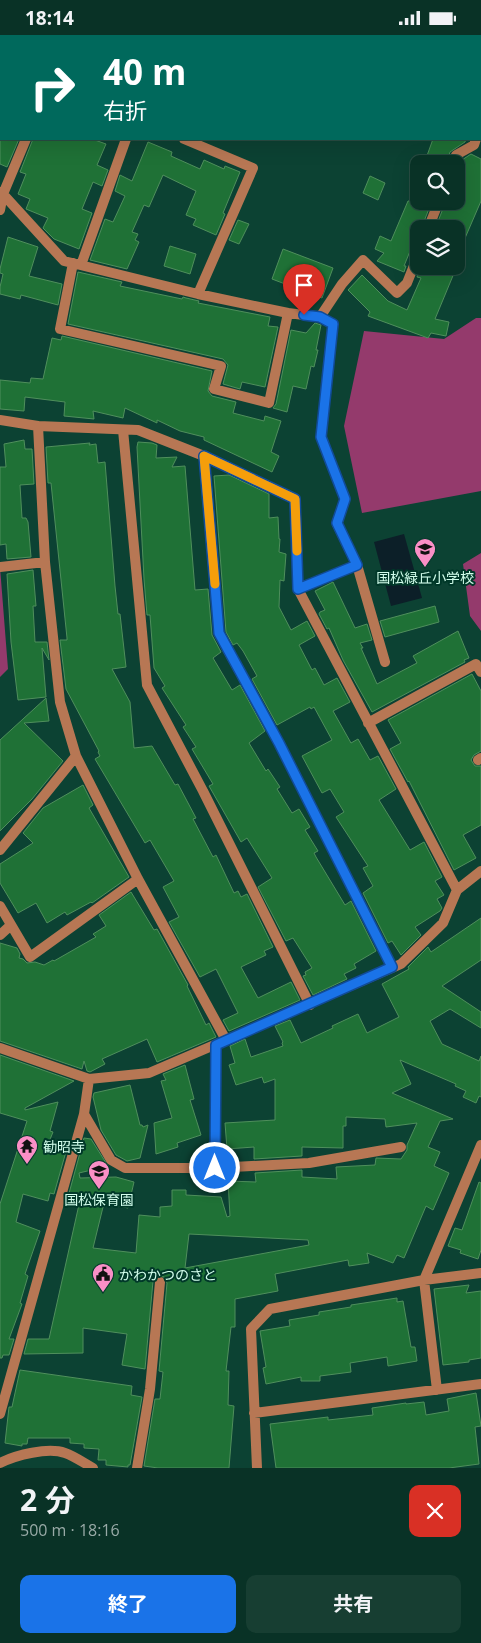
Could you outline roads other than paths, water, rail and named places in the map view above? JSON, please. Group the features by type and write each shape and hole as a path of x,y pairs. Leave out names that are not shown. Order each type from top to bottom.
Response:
{"street":[{"path":"0,210 2,193 26,140"},
{"path":"126,140 77,264 60,329 220,366 214,389 269,403 288,313"},
{"path":"186,140 252,168 198,294"},
{"path":"456,155 474,145 476,140"},
{"path":"2,193 64,261 198,294 288,313 320,317 333,324 321,437 345,499 337,523 357,565 385,662"},
{"path":"320,317 342,284 363,260 397,293 407,283 410,275"},
{"path":"0,420 38,426 138,430 204,456 295,499 298,589 458,890"},
{"path":"38,426 45,563 60,702 76,756 138,879 226,1040"},
{"path":"123,430 147,685 203,791 310,1005"},
{"path":"204,456 219,633 279,743 392,967"},
{"path":"0,567 45,563"},
{"path":"298,589 357,565"},
{"path":"368,723 476,664 481,671"},
{"path":"0,850 76,756"},
{"path":"0,1048 89,1079 149,1073 310,1005 401,964 444,923 458,890 481,871"},
{"path":"0,905 30,957 138,879"},
{"path":"0,935 11,925"},
{"path":"215,1168 216,1045"},
{"path":"0,1414 84,1114 89,1079"},
{"path":"84,1114 111,1160 125,1169 215,1168 309,1163 401,1147"},
{"path":"437,1390 424,1280 481,1145"},
{"path":"257,1468 251,1329 270,1309 424,1280 481,1273"},
{"path":"137,1468 150,1389 160,1282"},
{"path":"254,1413 481,1384"},
{"path":"0,1463 10,1458 41,1452 64,1453 93,1468"}],"water":[{"path":"404,534 422,598 391,606 374,542"}],"place":[{"name":"国松緑丘小学校","path":"425,568"},
{"name":"勧昭寺","path":"27,1165"},
{"name":"国松保育園","path":"99,1190"},
{"name":"かわかつのさと","path":"103,1293"}]}
